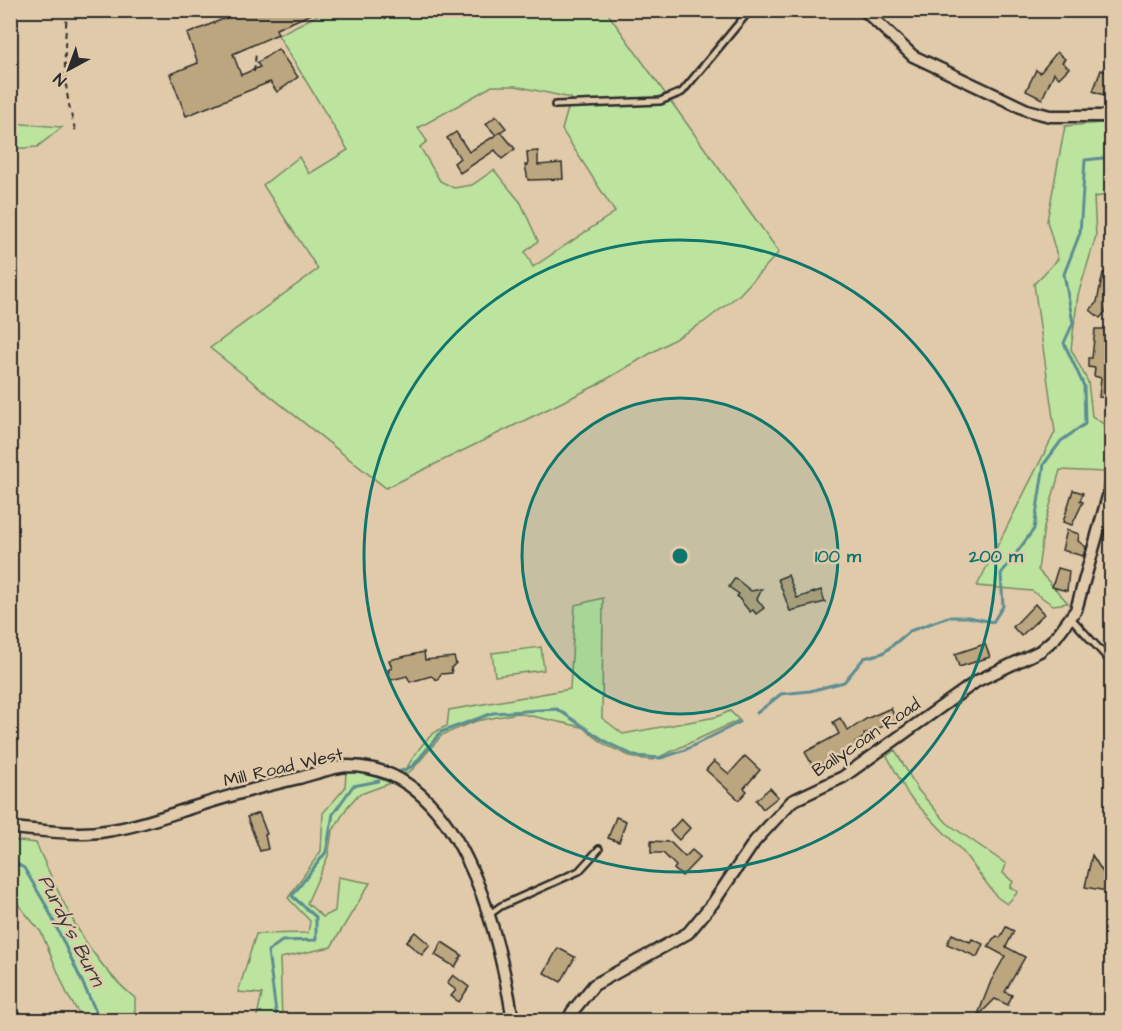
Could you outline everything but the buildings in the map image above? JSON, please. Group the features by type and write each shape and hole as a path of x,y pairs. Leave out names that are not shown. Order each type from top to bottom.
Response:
{"street":[{"path":"864,10 913,56 1027,110 1050,116 1112,116"},
{"name":"Ballycoan Road","path":"568,1020 594,985 688,933 755,841 792,801 843,777 977,681 1040,651 1055,639 1071,618 1082,592 1112,482"},
{"name":"Mill Road West","path":"10,828 80,833 106,831 139,824 256,788 346,766 377,770 429,800 442,816 469,865 490,914 513,1020"}],"lane":[{"path":"555,105 606,105 660,101 682,92 750,10"},
{"path":"1071,618 1112,663"},
{"path":"490,914 501,906 579,871 599,849"}],"path":[{"path":"67,10 63,66 66,101 76,132"},
{"path":"254,72 256,52"}],"green space":[{"path":"326,11 606,11 779,252 740,294 704,322 595,386 386,488 210,348 318,269 263,185 299,157 309,174 348,150 278,35","holes":["492,86 516,86 571,98 562,130 615,212 533,267 525,252 538,241 521,203 494,170 472,185 454,188 440,181 420,147 427,141 418,128"]},
{"path":"11,123 62,127 37,147 11,149"},
{"path":"1102,123 1111,132 1111,183 1108,195 1094,197 1096,236 1078,295 1071,349 1088,382 1092,416 1111,429 1111,447 1105,472 1060,470 1044,527 1038,570 1068,603 1053,605 1032,591 977,586 1055,432 1034,284 1058,259 1047,221 1065,126"},
{"path":"603,598 602,718 623,734 716,717 730,711 739,720 653,760 634,758 606,745 582,727 518,713 476,721 442,735 413,769 403,776 415,754 427,740 447,726 449,710 570,689 575,605"},
{"path":"541,647 544,670 495,676 492,653"},
{"path":"895,750 918,790 947,823 1006,864 1003,873 1013,882 1010,887 1018,892 1007,904 997,897 963,852 909,796 887,756"},
{"path":"353,772 391,783 358,795 348,806 332,832 328,856 307,903 323,917 335,911 338,877 370,883 331,947 280,958 282,1020 256,1020 262,994 238,992 256,934 308,933 310,921 288,898 321,851 323,813 345,788 346,773"},
{"path":"11,840 36,843 55,886 89,947 118,982 135,998 135,1010 130,1020 83,1020 68,996 41,932 11,896"}],"waterway":[{"path":"757,713 781,694 810,691 844,682 864,658 883,653 910,631 948,617 968,617 993,622 1003,606 1001,574 1034,529 1044,464 1061,441 1085,424 1084,386 1064,343 1073,323 1064,274 1080,233 1085,160 1112,157"},
{"path":"399,772 413,766 441,732 493,713 557,709 608,743 635,756 661,758 685,750 740,722"},
{"path":"277,1020 268,951 282,941 316,940 316,917 292,896 326,852 333,814 353,786 379,781"},
{"name":"Purdy's Burn","path":"10,860 24,868 47,907 100,1020"}]}
